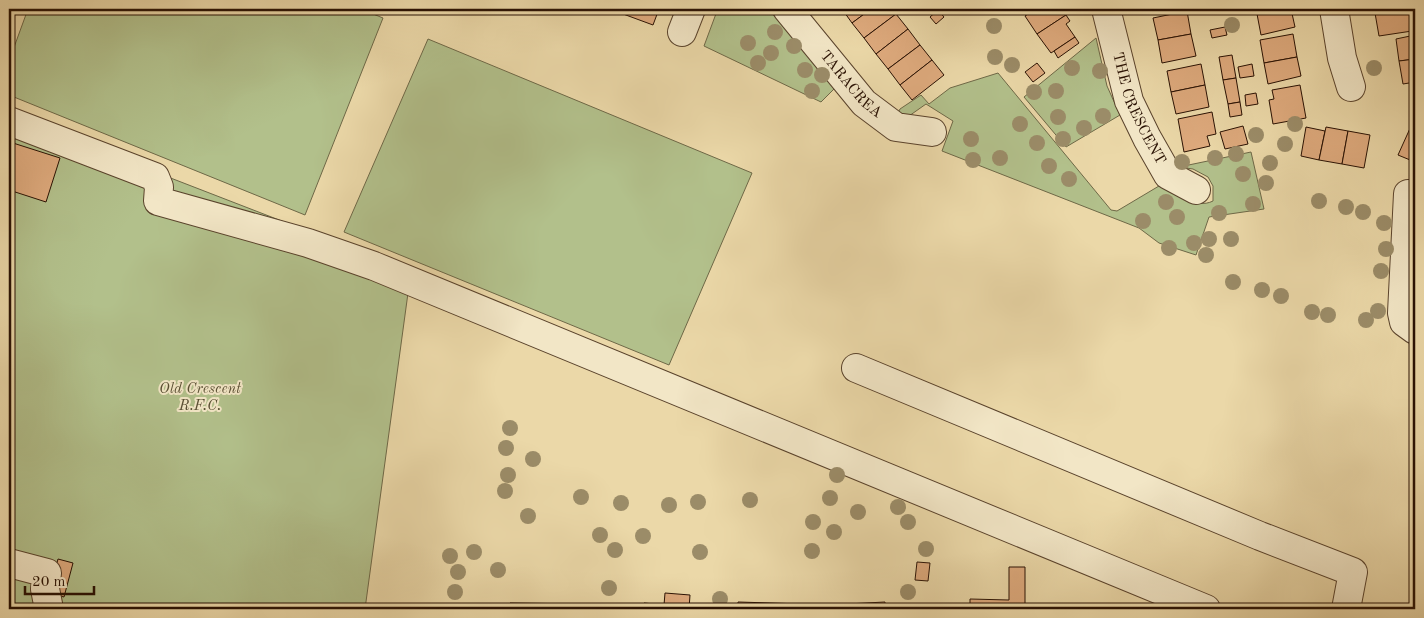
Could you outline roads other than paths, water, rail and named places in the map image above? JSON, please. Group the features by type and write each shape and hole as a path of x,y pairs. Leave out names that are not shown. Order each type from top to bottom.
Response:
{"street":[{"name":"TARACREA","path":"788,9 864,103 896,127 932,132"},
{"name":"THE CRESCENT","path":"1106,9 1129,101 1146,138 1168,175 1196,190"},
{"path":"1334,9 1342,58 1351,87"},
{"path":"9,120 155,177 159,187 158,201 308,243 374,266 1206,609"},
{"path":"1408,194 1402,313 1404,322 1415,330"},
{"path":"856,368 1251,532 1353,572 1346,609"},
{"path":"9,563 47,573 45,588 50,609"}],"park label":[{"name":"Old Crescent R.F.C.","path":"200,398"}]}
